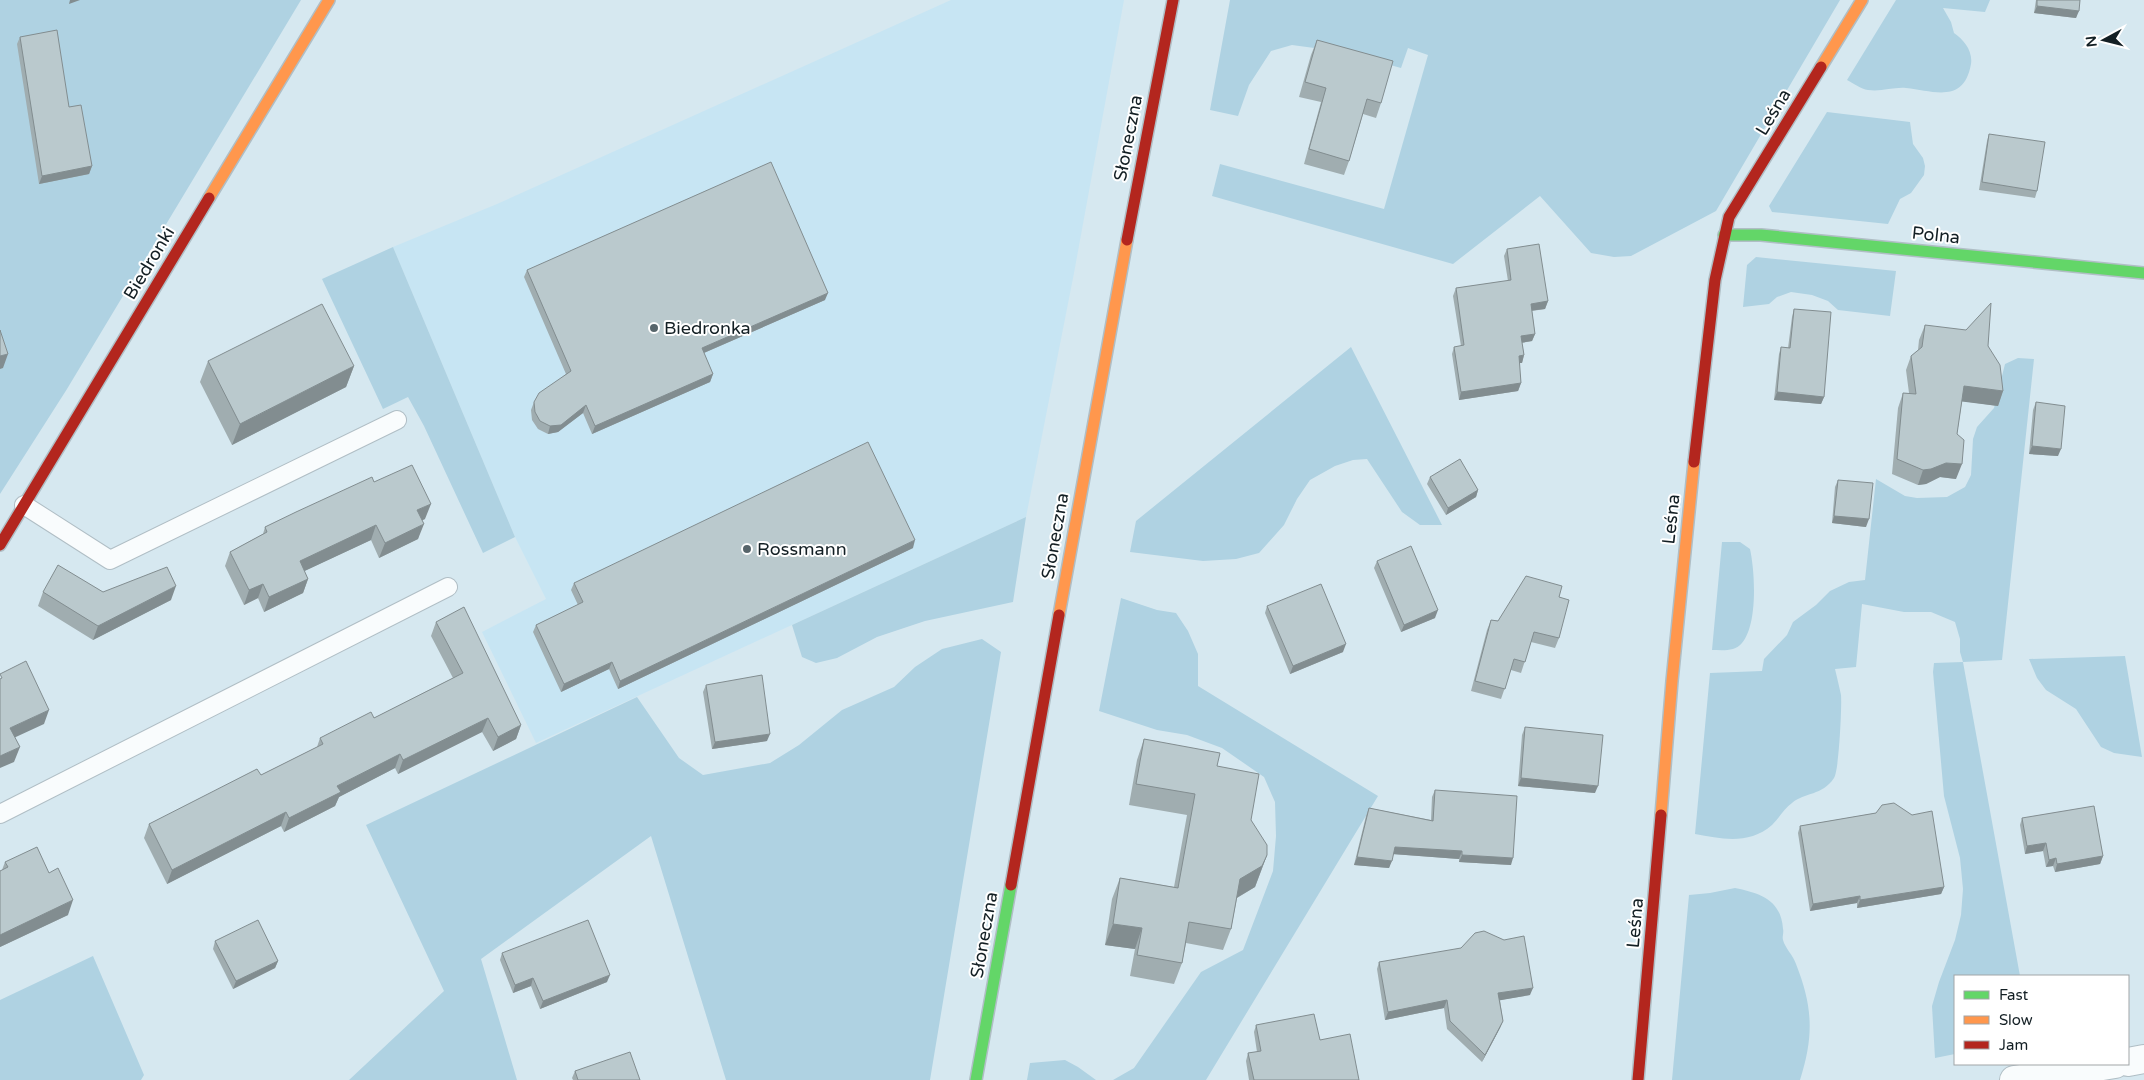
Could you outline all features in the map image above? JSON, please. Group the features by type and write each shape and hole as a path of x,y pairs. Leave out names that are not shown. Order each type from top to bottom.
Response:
{"street":[{"name":"Biedronki","path":"0,545 329,0"},
{"name":"Słoneczna","path":"976,1080 1096,405 1172,0"},
{"name":"Leśna","path":"1638,1080 1651,947 1672,681 1715,280 1724,235 1729,217 1862,0"},
{"name":"Polna","path":"1724,235 1761,235 2144,273"},
{"path":"2129,1062 2144,1059"},
{"path":"2014,1080 2109,1065"}],"lane":[{"path":"24,505 110,560 397,420"},
{"path":"0,814 448,587"}],"shaded area":[{"path":"0,0 301,0 67,389 0,494"},
{"path":"951,0 1124,0 1074,273 1026,517 536,743 482,632 546,599 515,537 393,247 497,204"},
{"path":"1230,0 1840,0 1716,211 1631,256 1614,257 1591,253 1540,196 1453,264 1212,196 1220,164 1384,209 1428,55 1408,48 1401,68 1344,52 1292,45 1271,51 1249,85 1238,116 1210,110"},
{"path":"1896,0 1990,0 1985,12 1943,8 1951,22 1954,33 1964,42 1971,55 1971,64 1967,77 1962,85 1955,90 1937,92 1901,88 1868,90 1847,80"},
{"path":"1827,112 1910,122 1913,144 1923,158 1925,166 1924,175 1911,193 1900,199 1888,224 1772,212 1769,206"},
{"path":"393,247 515,537 483,553 424,426 408,397 383,409 322,279"},
{"path":"1756,257 1896,271 1890,316 1838,310 1828,301 1812,295 1791,292 1777,297 1769,304 1743,307 1747,265"},
{"path":"1351,347 1442,525 1420,525 1402,512 1367,459 1353,460 1335,466 1310,480 1297,499 1284,525 1259,553 1236,559 1203,561 1130,552 1136,521"},
{"path":"2018,358 2034,359 2002,660 1963,662 1960,652 1960,639 1955,622 1931,612 1904,612 1862,604 1856,667 1835,669 1841,695 1841,724 1839,752 1834,778 1819,791 1792,803 1772,825 1754,836 1725,839 1695,834 1710,673 1762,671 1764,659 1787,635 1793,622 1816,605 1830,591 1849,582 1865,580 1876,479 1905,496 1917,498 1947,497 1965,487 1971,475 1973,439 1977,427 1994,408 2005,364"},
{"path":"1026,517 1013,602 925,621 877,637 837,658 816,663 802,657 792,625"},
{"path":"1722,542 1740,542 1750,549 1754,584 1753,611 1747,634 1739,646 1728,650 1712,650"},
{"path":"1121,598 1157,610 1176,613 1188,631 1198,654 1198,686 1378,796 1206,1080 1113,1080 1134,1068 1201,972 1243,950 1273,871 1276,836 1275,802 1264,777 1222,748 1187,735 1157,730 1099,711"},
{"path":"982,639 1001,652 930,1080 726,1080 651,836 481,959 517,1080 349,1080 444,991 366,825 637,697 679,758 703,775 770,763 799,745 842,710 894,687 915,667 942,649"},
{"path":"2125,656 2142,757 2114,753 2101,747 2076,709 2046,690 2037,678 2029,659"},
{"path":"1963,662 2020,975 1954,975 1954,1054 1935,1058 1932,1006 1955,940 1961,915 1963,889 1960,858 1944,796 1933,672 1934,663"},
{"path":"1735,888 1760,895 1773,904 1781,919 1785,946 1796,964 1802,980 1810,1022 1808,1049 1800,1080 1672,1080 1689,895"},
{"path":"93,956 144,1075 141,1080 0,1080 0,1000"},
{"path":"1065,1060 1096,1080 1027,1080 1030,1063"}],"building":[{"path":"2037,0 2080,0 2079,11 2037,6"},
{"path":"57,30 69,107 81,105 92,166 42,176 20,37"},
{"path":"1317,40 1393,61 1381,103 1367,99 1349,161 1309,149 1326,88 1305,82"},
{"path":"1989,134 2045,142 2037,191 1982,182"},
{"name":"Biedronka","path":"771,162 828,293 702,348 713,374 595,426 586,405 561,425 550,426 540,421 535,412 534,402 539,393 571,371 527,270"},
{"path":"1539,244 1548,301 1531,304 1535,334 1521,336 1524,355 1519,356 1521,383 1461,392 1454,347 1464,345 1456,288 1511,280 1507,249"},
{"path":"1991,303 1988,346 2000,365 2003,391 1964,386 1957,434 1964,440 1962,464 1946,463 1923,470 1897,459 1903,393 1916,394 1911,356 1922,347 1925,325 1966,330"},
{"path":"322,304 354,366 240,424 208,361"},
{"path":"1794,309 1831,312 1824,397 1777,392 1781,347 1790,348"},
{"path":"0,330 8,354 0,356"},
{"path":"2036,402 2065,406 2061,449 2032,446"},
{"path":"868,442 915,540 620,681 612,662 564,684 536,625 583,602 574,583"},
{"path":"1460,459 1478,490 1448,508 1430,477"},
{"path":"412,465 431,504 417,510 424,524 385,543 376,525 300,561 308,579 269,597 263,584 249,590 230,552 267,532 265,527 296,512 372,477 374,482"},
{"path":"1838,480 1873,483 1869,519 1834,516"},
{"path":"1411,546 1438,610 1404,625 1377,561"},
{"path":"58,565 103,592 167,567 176,586 98,626 43,592"},
{"path":"1526,576 1562,586 1559,597 1569,600 1559,638 1534,632 1525,662 1514,659 1505,689 1475,681 1491,620 1498,621"},
{"path":"1321,584 1346,644 1293,666 1267,606"},
{"path":"464,607 521,725 498,737 488,718 403,760 400,754 337,786 341,792 289,818 286,812 172,870 149,824 257,769 261,775 323,744 320,738 371,712 374,718 463,673 436,622"},
{"path":"26,661 49,710 10,728 20,747 0,756 0,679 2,678 0,674"},
{"path":"762,675 770,734 715,742 706,685"},
{"path":"1525,727 1603,735 1598,786 1521,778"},
{"path":"1144,739 1220,753 1217,766 1259,774 1251,820 1267,845 1267,855 1262,866 1240,879 1231,929 1189,922 1182,963 1137,955 1142,928 1113,924 1120,878 1178,888 1195,794 1136,784"},
{"path":"1435,790 1517,796 1513,858 1462,855 1462,851 1395,847 1392,861 1357,857 1369,808 1433,821"},
{"path":"1894,803 1912,815 1932,811 1944,887 1860,900 1860,896 1813,904 1800,826 1876,813 1882,805"},
{"path":"2094,806 2103,856 2057,864 2056,858 2049,860 2046,843 2027,846 2022,818"},
{"path":"37,847 49,873 58,868 73,900 0,935 0,871 8,867 5,862"},
{"path":"258,920 278,961 236,981 215,941"},
{"path":"588,920 610,975 543,1001 533,978 515,985 502,953"},
{"path":"1484,931 1504,940 1524,936 1533,988 1498,993 1503,1021 1485,1055 1450,1021 1447,1000 1388,1012 1379,962 1461,948 1475,933"},
{"path":"1314,1014 1320,1040 1350,1034 1359,1080 1254,1080 1248,1053 1261,1051 1256,1025"},
{"path":"630,1052 640,1080 578,1080 575,1071"}],"traffic: fast":[{"path":"1724,235 1761,235 2144,273"},
{"path":"976,1080 1011,885"}],"traffic: slow":[{"path":"209,198 329,0"},
{"path":"1821,67 1862,0"},
{"path":"1059,615 1127,240"},
{"path":"1661,815 1672,681 1694,462"}],"traffic: jam":[{"path":"1127,240 1173,0"},
{"path":"1694,462 1715,280 1729,217 1821,67"},
{"path":"0,545 209,198"},
{"path":"1011,885 1059,615"},
{"path":"1638,1080 1661,815"}],"place":[{"name":"Biedronka","path":"654,328"},
{"name":"Rossmann","path":"747,549"}]}
